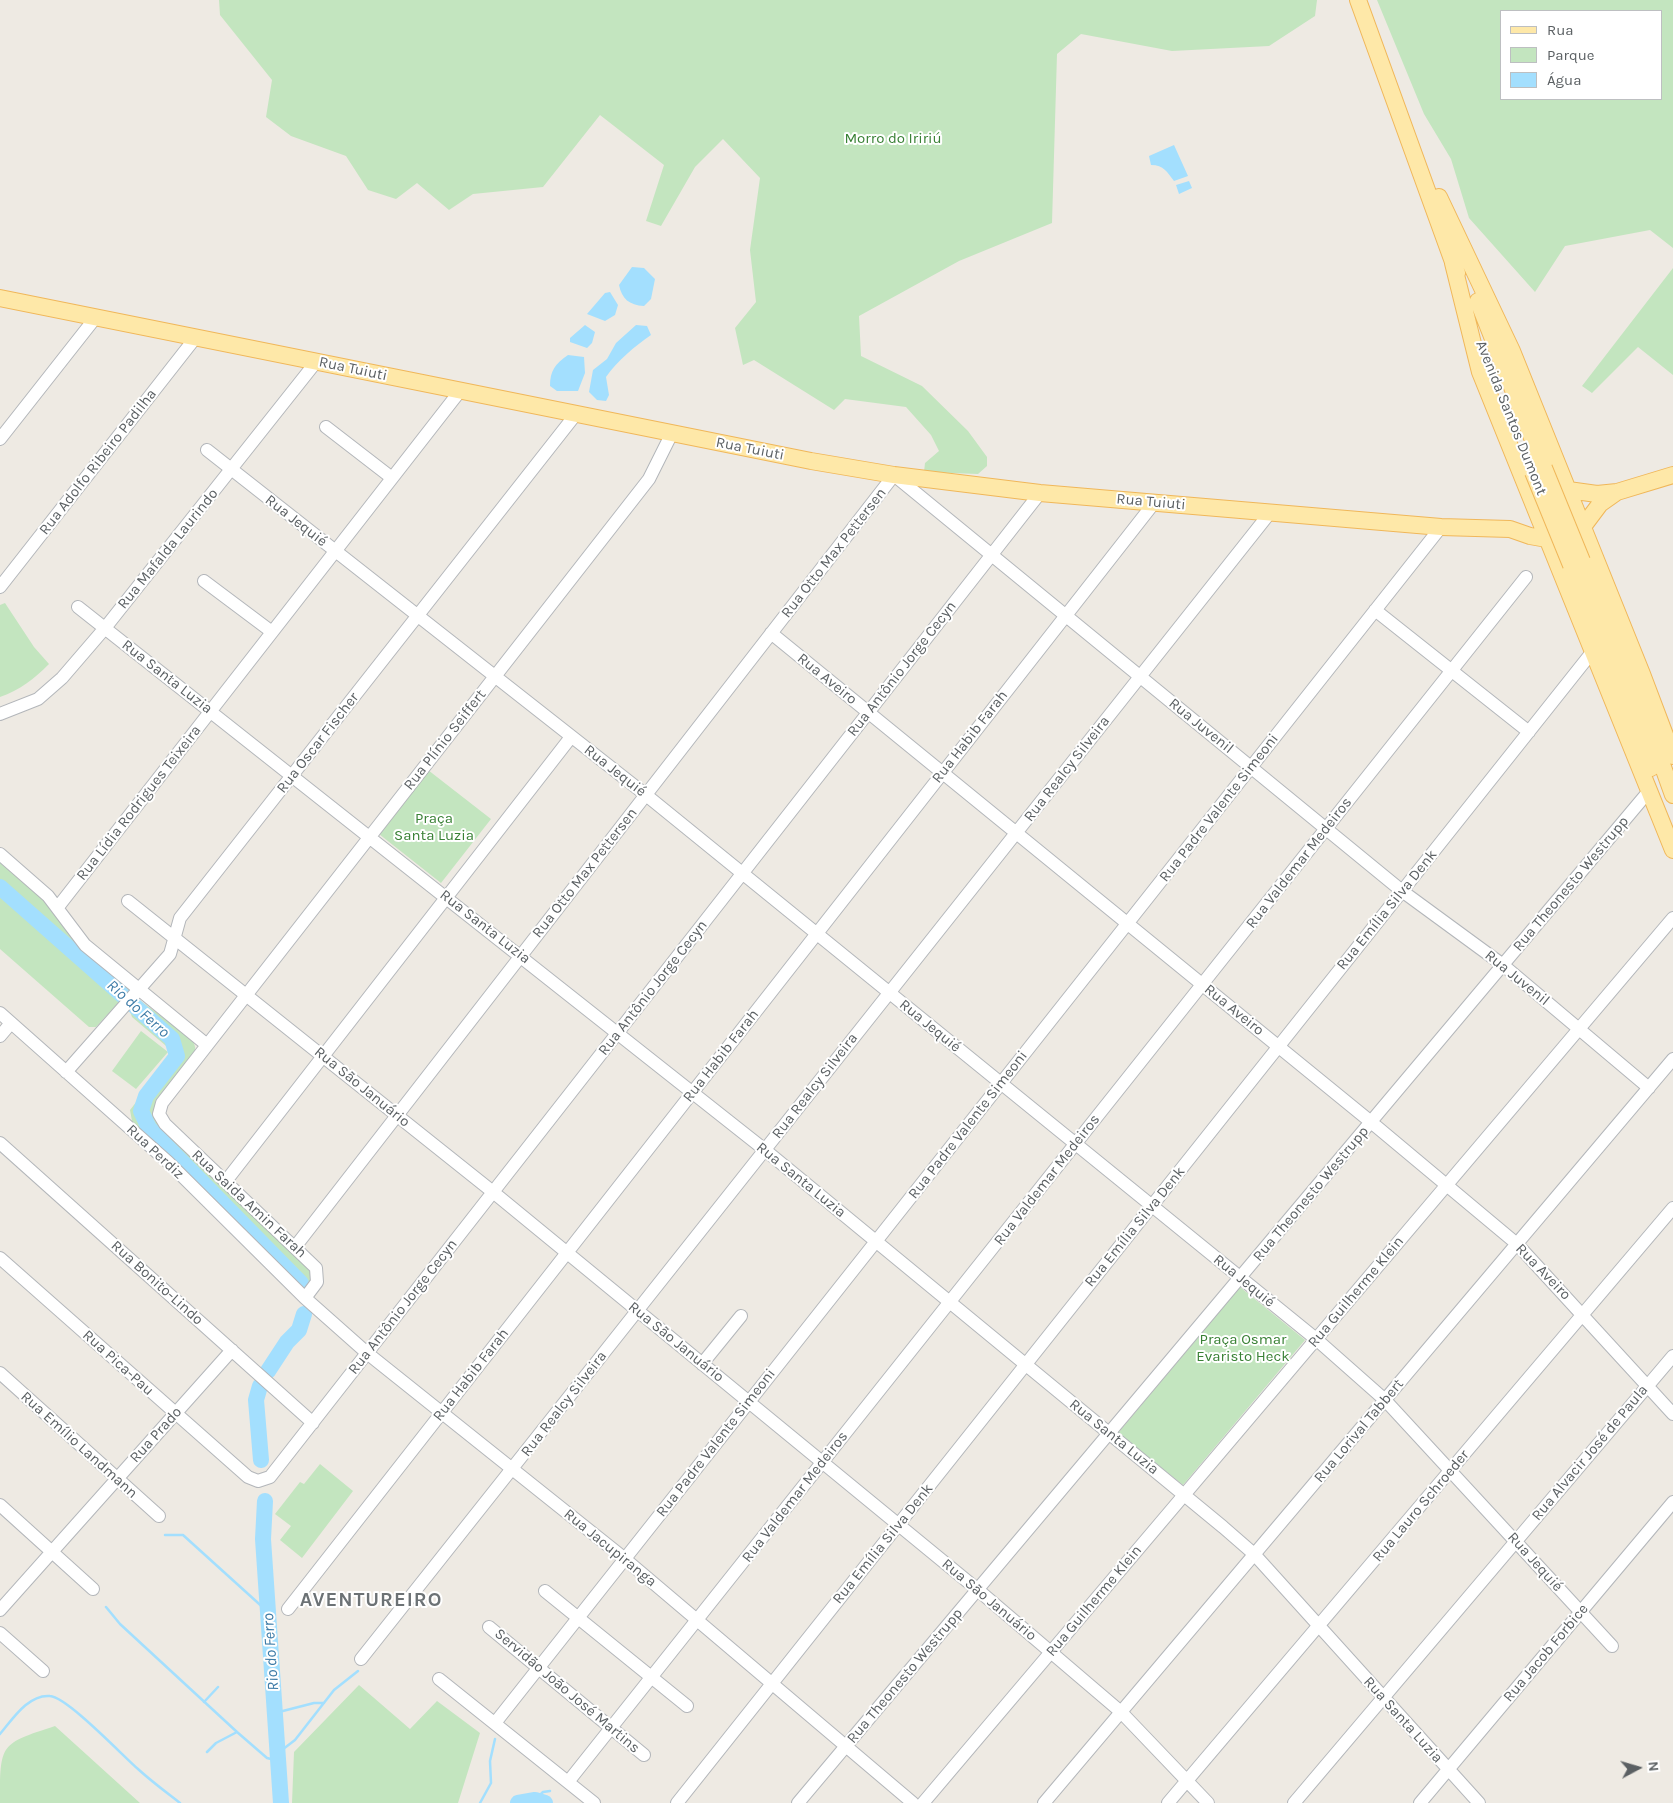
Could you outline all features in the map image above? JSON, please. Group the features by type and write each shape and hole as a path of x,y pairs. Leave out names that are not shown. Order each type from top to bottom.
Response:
{"main road":[{"name":"Avenida Santos Dumont","path":"1358,0 1489,364 1539,470"},
{"name":"Avenida Santos Dumont","path":"1368,0 1539,470 1576,563 1673,832"},
{"path":"1439,197 1512,351 1673,756"},
{"path":"1453,263 1480,372 1673,850"},
{"name":"Rua Tuiuti","path":"0,298 811,461 894,475 1040,493 1441,528 1510,529 1530,536 1551,547 1570,539 1583,527 1600,504 1617,492"},
{"name":"Rua Tuiuti","path":"1510,529 1519,524 1550,491 1556,489 1597,494 1617,492 1673,475"},
{"name":"Avenida Santos Dumont","path":"1576,563 1652,736 1673,795"}],"street":[{"path":"0,439 96,317"},
{"name":"Rua Adolfo Ribeiro Padilha","path":"0,587 196,337"},
{"name":"Rua Mafalda Laurindo","path":"0,714 38,699 51,688 105,628 316,362"},
{"name":"Rua Lídia Rodrigues Teixeira","path":"58,907 460,391"},
{"name":"Rua Oscar Fischer","path":"66,1072 170,954 180,918 576,414"},
{"path":"326,427 392,478"},
{"name":"Rua Plínio Seiffert","path":"159,1114 162,1103 649,479 672,433"},
{"name":"Rua Jequié","path":"207,450 646,795 1316,1339 1385,1400 1612,1646"},
{"name":"Rua Juvenil","path":"894,475 1402,891 1503,965 1649,1088"},
{"name":"Rua Otto Max Pettersen","path":"295,1247 894,475"},
{"name":"Rua Antônio Jorge Cecyn","path":"263,1481 273,1474 1040,493"},
{"name":"Rua Habib Farah","path":"288,1609 1154,503"},
{"name":"Rua Realcy Silveira","path":"361,1659 1269,514"},
{"name":"Rua Padre Valente Simeoni","path":"495,1723 1441,528"},
{"name":"Rua Valdemar Medeiros","path":"568,1782 1526,577"},
{"path":"204,581 272,632"},
{"name":"Rua Santa Luzia","path":"78,607 765,1150 1254,1554 1479,1803"},
{"path":"1375,610 1529,732"},
{"name":"Rua Aveiro","path":"771,633 1279,1046 1517,1244 1673,1414"},
{"name":"Rua Emília Silva Denk","path":"677,1803 1593,651"},
{"path":"226,1181 571,736"},
{"name":"Rua Theonesto Westrupp","path":"798,1803 1649,791"},
{"path":"0,854 58,907 85,944 132,996 207,1045"},
{"name":"Rua São Januário","path":"128,901 493,1192 978,1590 1121,1712 1208,1803"},
{"name":"Rua Guilherme Klein","path":"923,1803 1673,918"},
{"name":"Rua Perdiz","path":"0,1013 168,1162 305,1298"},
{"path":"0,1036 11,1023"},
{"name":"Rua Lorival Tabbert","path":"1044,1803 1673,1059"},
{"name":"Rua Saida Amin Farah","path":"159,1114 165,1124 295,1247 318,1272 317,1282 305,1298"},
{"name":"Rua Bonito-Lindo","path":"0,1143 313,1423"},
{"name":"Rua Lauro Schroeder","path":"1168,1803 1673,1208"},
{"name":"Rua Pica-Pau","path":"0,1258 248,1477 263,1481"},
{"name":"Rua Jacupiranga","path":"305,1298 367,1354 625,1559 913,1803"},
{"path":"702,1364 740,1316"},
{"name":"Rua Prado","path":"0,1610 232,1350"},
{"name":"Rua Alvacir José de Paula","path":"1294,1803 1673,1356"},
{"name":"Rua Emílio Landmann","path":"0,1373 159,1516"},
{"name":"Rua Jacob Forbice","path":"1420,1803 1673,1502"},
{"path":"0,1505 93,1589"},
{"path":"545,1591 687,1706"},
{"name":"Servidão João José Martins","path":"489,1627 644,1755"},
{"path":"0,1633 43,1672"},
{"path":"439,1679 594,1803"}],"green space":[{"name":"Morro do Iririú","path":"219,0 1317,0 1315,16 1269,46 1172,51 1081,34 1057,54 1052,223 959,261 859,316 861,356 922,386 968,431 987,457 987,466 978,474 924,472 925,463 939,451 931,435 906,407 845,399 834,410 754,360 743,365 735,328 756,302 750,250 760,178 723,139 695,167 661,226 646,221 664,165 600,115 543,187 473,194 449,210 417,183 396,199 368,190 346,156 291,136 266,117 272,80 220,15"},
{"path":"1377,0 1673,0 1673,248 1650,230 1565,246 1535,292 1469,218 1451,159 1424,114"},
{"path":"1673,268 1673,375 1638,347 1592,393 1582,386"},
{"path":"5,603 34,647 49,664 26,684 0,697 0,605"},
{"name":"Praça Santa Luzia","path":"428,770 491,819 441,883 379,834"},
{"path":"0,859 46,899 130,985 129,991 96,1027 89,1027 0,949"},
{"path":"138,999 190,1037 195,1048 192,1058 156,1100 154,1115 310,1263 315,1278 308,1287 304,1287 132,1121 130,1110 173,1055 172,1051 132,1017 129,1009"},
{"path":"141,1031 168,1052 136,1089 112,1071"},
{"name":"Praça Osmar Evaristo Heck","path":"1240,1287 1305,1340 1183,1485 1118,1433"},
{"path":"320,1464 353,1491 302,1558 280,1540 291,1526 275,1514 300,1482 304,1484"},
{"path":"359,1685 410,1729 437,1701 480,1733 458,1803 292,1803 294,1752"},
{"path":"55,1726 140,1803 0,1803 1,1768 7,1749 13,1742 23,1737"}],"water":[{"path":"1174,145 1188,176 1174,181 1162,168 1151,165 1149,156"},
{"path":"1189,181 1192,188 1179,194 1176,185"},
{"path":"632,267 644,268 655,279 651,299 644,306 630,303 624,298 620,290 619,285"},
{"path":"610,292 618,305 615,315 605,321 587,314 605,293"},
{"path":"585,325 595,332 592,343 587,348 570,342 570,338"},
{"path":"636,325 647,326 651,335 627,354 606,377 609,395 606,401 597,400 589,392 593,370 607,359 616,343"},
{"path":"568,355 584,357 585,373 578,391 557,391 550,386 552,372"}],"waterway":[{"name":"Rio do Ferro","path":"0,887 172,1039 177,1056 146,1096 141,1111 149,1128 301,1283"},
{"name":"Rio do Ferro","path":"268,1371 287,1342 299,1330 304,1314"},
{"name":"Rio do Ferro","path":"260,1386 256,1400 261,1460"},
{"name":"Rio do Ferro","path":"265,1501 263,1539 281,1803"},
{"path":"165,1535 183,1535 268,1612"},
{"path":"106,1607 120,1624 237,1732 267,1758 279,1761"},
{"path":"278,1753 295,1740 334,1690 358,1671"},
{"path":"204,1702 218,1687"},
{"path":"0,1734 15,1715 28,1703 42,1696 58,1699 81,1716 143,1773 180,1803"},
{"path":"275,1713 314,1703 324,1703"},
{"path":"207,1752 216,1743 237,1732"},
{"path":"480,1803 491,1783 490,1761 495,1739"},
{"path":"535,1800 543,1792 550,1791"},
{"path":"518,1803 535,1800 545,1803"}],"district":[{"name":"AVENTUREIRO","path":"371,1600"}]}
